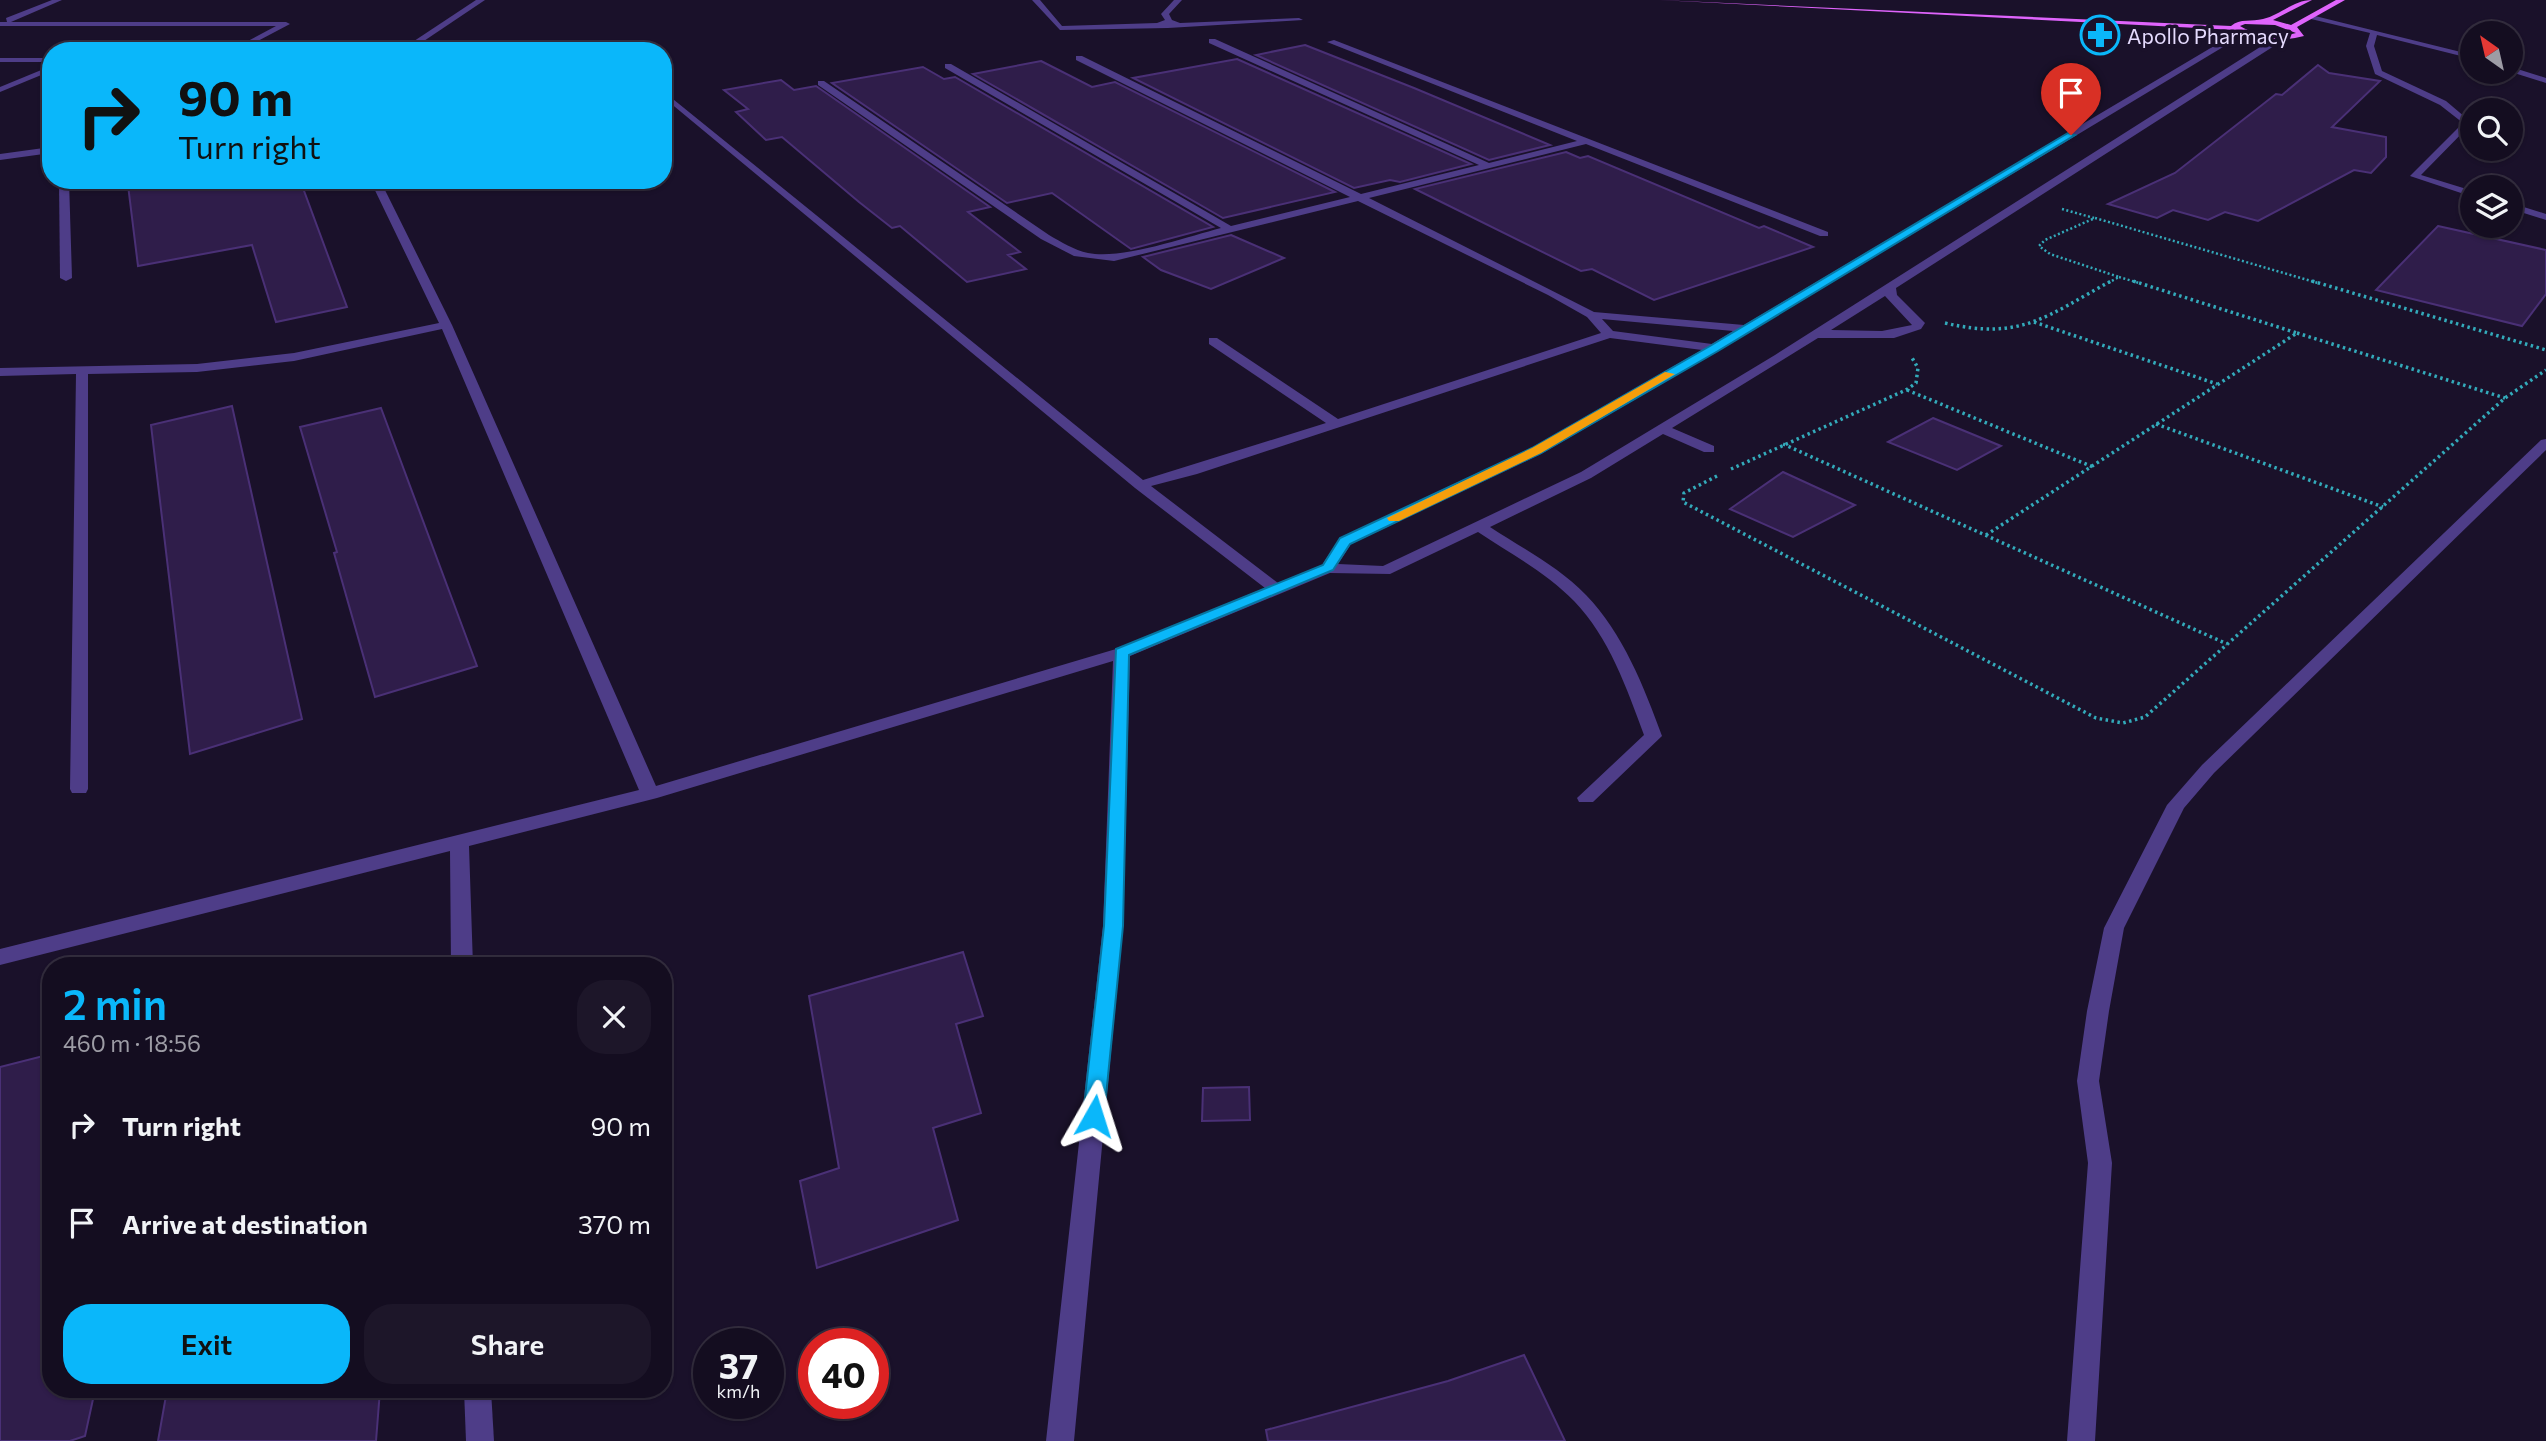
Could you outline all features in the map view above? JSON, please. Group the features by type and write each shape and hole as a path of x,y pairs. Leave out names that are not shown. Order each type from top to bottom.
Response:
{"main road":[{"path":"1663,0 2241,27 2264,22 2308,0"},
{"path":"1793,0 2241,27 2281,37 2301,34 2292,27 2264,22"},
{"path":"2292,27 2341,0"}],"street":[{"path":"0,24 58,0"},
{"path":"417,42 481,0"},
{"path":"1036,0 1060,28 1299,20"},
{"path":"1169,23 1166,15 1178,0"},
{"path":"2314,17 2460,54"},
{"path":"0,24 286,24 251,42"},
{"path":"1328,568 1345,541 1536,451 1746,329 2241,27"},
{"path":"2374,31 2370,46 2378,72 2443,103 2469,123 2415,176 2460,190"},
{"path":"0,957 650,794 1122,653 1328,568 1385,571 1586,475 1813,336 2281,37"},
{"path":"1212,41 1488,166"},
{"path":"1331,42 1824,234"},
{"path":"1079,58 1363,198 1591,315 1609,334"},
{"path":"0,60 42,60"},
{"path":"948,66 1231,230"},
{"path":"0,90 42,72"},
{"path":"2524,73 2546,81"},
{"path":"821,83 1045,237 1075,255 1091,259 1114,258 1588,141"},
{"path":"672,100 1140,485 1275,588"},
{"path":"0,157 42,151"},
{"path":"64,189 66,278"},
{"path":"379,189 446,325 650,794"},
{"path":"2523,210 2546,217"},
{"path":"1813,336 1919,329 1915,317 1891,296 1890,287"},
{"path":"1591,315 1746,329"},
{"path":"0,372 198,369 294,357 446,325"},
{"path":"1140,485 1609,334 1714,348"},
{"path":"1213,341 1335,423"},
{"path":"79,789 82,369"},
{"path":"1662,429 1709,449"},
{"path":"2081,1441 2100,1163 2088,1081 2114,928 2176,805 2208,768 2546,443"},
{"path":"1479,526 1543,569 1581,599 1602,628 1641,702 1653,736 1586,798"},
{"path":"1060,1441 1113,926 1122,653"},
{"path":"458,842 462,957"},
{"path":"478,1398 481,1441"}],"path":[{"path":"2505,398 2119,277 2050,254 2039,246 2045,240 2095,218 2546,350"},
{"path":"1919,329 1996,331 2034,321 2119,277"},
{"path":"2034,321 2217,384"},
{"path":"1986,535 2297,333"},
{"path":"1914,358 1918,368 1916,383 1906,390 1782,444 1689,490 1682,497 1683,502 2096,718 2123,723 2145,717 2505,398 2546,370"},
{"path":"1906,390 2093,467"},
{"path":"2155,424 2383,507"},
{"path":"1782,444 2228,644"}],"building":[{"path":"1305,45 1550,145 1489,160 1256,55"},
{"path":"1237,59 1471,164 1400,182 1390,180 1354,188 1133,78"},
{"path":"1041,61 1092,87 1115,82 1335,192 1223,218 973,74"},
{"path":"2318,65 2329,73 2380,81 2332,127 2386,137 2386,157 2371,173 2354,170 2258,221 2225,212 2208,220 2173,210 2157,218 2108,204 2175,173 2276,94 2282,95"},
{"path":"923,67 944,79 955,77 1213,227 1131,249 1052,193 1007,203 832,83"},
{"path":"781,80 794,90 816,86 990,207 968,212 1020,252 1008,255 1026,269 967,282 900,226 892,228 782,137 766,140 736,112 748,109 724,90"},
{"path":"1566,152 1580,158 1588,156 1759,228 1764,226 1813,247 1654,300 1592,269 1581,271 1415,189"},
{"path":"128,189 303,189 347,307 276,322 252,245 138,266"},
{"path":"2438,226 2460,231 2460,238 2492,238 2546,250 2546,294 2522,326 2376,290"},
{"path":"1231,235 1284,258 1211,289 1161,270 1143,257"},
{"path":"232,406 302,719 190,754 151,425"},
{"path":"381,408 477,666 375,697 334,553 337,552 300,427"},
{"path":"1933,418 2001,446 1957,470 1888,442"},
{"path":"1783,472 1855,505 1793,537 1730,509"},
{"path":"963,952 983,1016 956,1024 981,1113 933,1128 958,1220 817,1268 800,1181 839,1168 809,996"},
{"path":"42,1056 42,1398 93,1398 85,1436 70,1441 0,1441 0,1067"},
{"path":"1249,1087 1250,1120 1202,1121 1203,1088"},
{"path":"1524,1355 1565,1441 1268,1441 1266,1430 1448,1381"},
{"path":"166,1398 379,1398 376,1441 158,1441"}],"slow traffic":[{"path":"1394,518 1536,451 1669,374"}],"place":[{"name":"Apollo Pharmacy","path":"2100,35"}],"route":[{"path":"1094,1116 1113,926 1122,653 1328,568 1345,541 1536,451 2071,135"}]}
